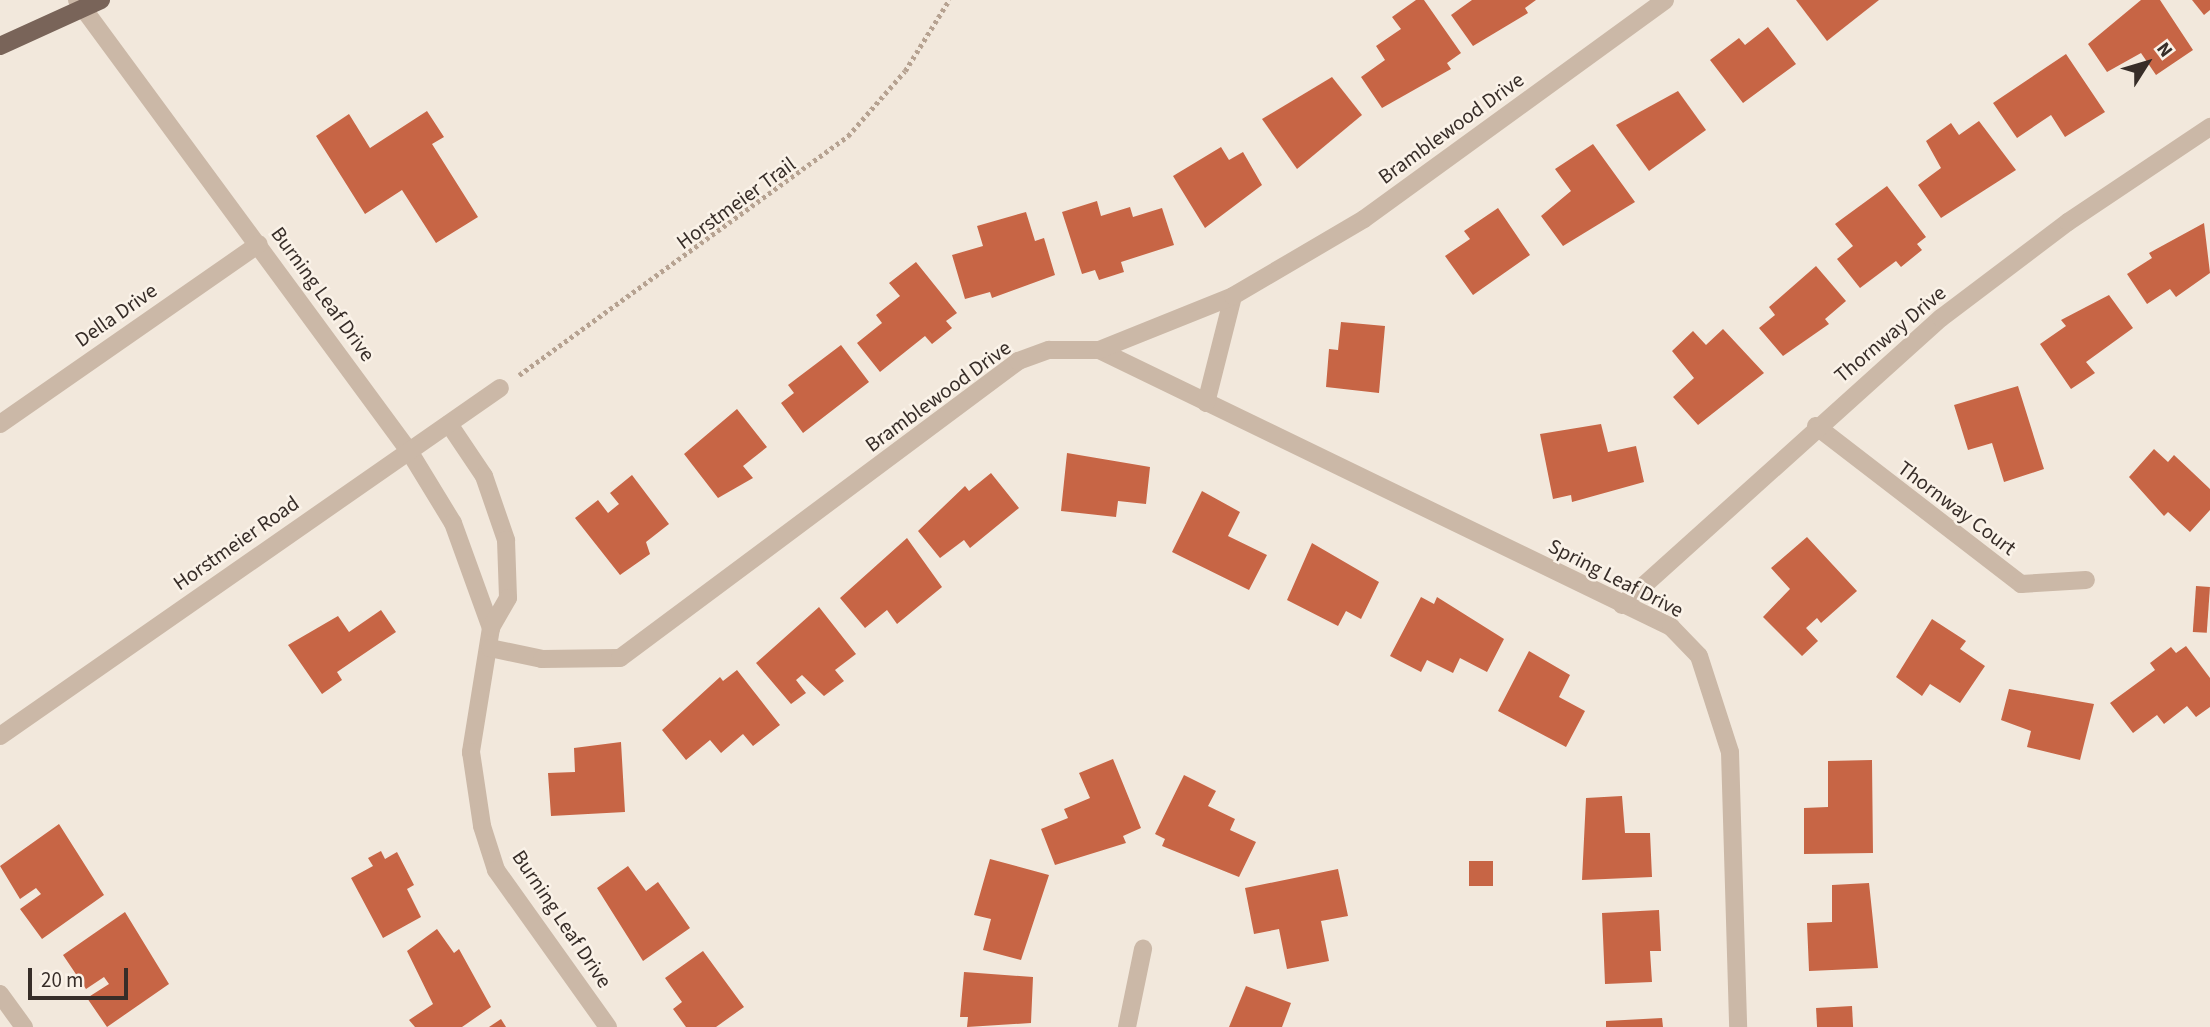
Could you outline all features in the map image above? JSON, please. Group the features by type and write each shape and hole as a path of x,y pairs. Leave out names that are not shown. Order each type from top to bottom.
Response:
{"main road":[{"path":"0,46 80,4 101,0"}],"street":[{"name":"Bramblewood Drive","path":"490,648 542,659 620,658 1018,361 1049,350 1099,350 1233,296 1364,219 1665,0"},
{"name":"Burning Leaf Drive","path":"80,4 409,451 453,523 491,628 490,648 471,752 482,826 496,870 608,1027"},
{"name":"Thornway Drive","path":"1622,605 1816,426 1973,294 2210,127"},
{"name":"Della Drive","path":"0,424 259,244"},
{"path":"1206,403 1233,296"},
{"name":"Spring Leaf Drive","path":"1099,350 1671,627 1699,656 1730,752 1738,1027"},
{"name":"Horstmeier Road","path":"0,736 500,388"},
{"name":"Burning Leaf Drive","path":"449,424 484,476 506,540 508,598 491,628"},
{"name":"Thornway Court","path":"1816,426 2021,584 2086,580"},
{"path":"1126,1027 1143,949"},
{"path":"0,994 24,1027"}],"path":[{"name":"Horstmeier Trail","path":"500,388 848,136 897,81 949,0"}],"building":[{"path":"1416,0 1424,0 1461,53 1447,63 1451,69 1382,108 1361,77 1385,60 1376,46 1401,29 1392,17"},
{"path":"1472,0 1536,0 1525,8 1528,13 1473,46 1451,15"},
{"path":"1796,0 1879,0 1827,41"},
{"path":"2141,0 2160,0 2193,50 2156,75 2141,53 2107,72 2088,44"},
{"path":"2192,0 2210,0 2210,10 2204,15"},
{"path":"1768,27 1796,64 1743,103 1710,60 1739,38 1745,45"},
{"path":"2066,54 2105,112 2065,137 2051,115 2017,138 1993,103"},
{"path":"1332,77 1362,115 1297,169 1262,119"},
{"path":"1678,91 1706,130 1649,171 1616,125"},
{"path":"427,111 444,137 432,144 478,217 436,243 402,190 365,214 316,136 349,114 370,148"},
{"path":"1979,121 2016,170 1941,218 1918,185 1941,168 1926,141 1951,123 1959,135"},
{"path":"1593,144 1635,202 1563,246 1541,216 1571,191 1555,169"},
{"path":"1221,147 1229,160 1243,152 1262,185 1205,228 1173,176"},
{"path":"1887,186 1926,237 1917,244 1922,250 1901,267 1896,261 1860,288 1837,259 1853,246 1835,224"},
{"path":"1097,201 1101,216 1130,207 1133,217 1162,208 1174,245 1121,262 1124,272 1099,280 1095,270 1082,274 1062,212"},
{"path":"1498,208 1530,255 1473,295 1445,256 1470,239 1464,231"},
{"path":"1026,212 1035,241 1044,238 1055,275 992,298 990,292 965,299 952,255 983,246 977,226"},
{"path":"2204,223 2210,273 2176,297 2170,289 2147,304 2127,274 2152,258 2149,253"},
{"path":"916,262 957,313 946,321 952,328 932,344 925,336 880,372 857,343 882,323 876,315 900,296 889,283"},
{"path":"1816,266 1846,301 1825,319 1829,324 1783,356 1759,328 1775,315 1769,307"},
{"path":"2109,295 2133,328 2086,362 2095,373 2071,389 2040,344 2066,326 2061,320"},
{"path":"1341,322 1385,326 1379,393 1326,387 1329,349 1338,350"},
{"path":"1723,329 1764,373 1698,425 1673,397 1694,378 1672,351 1693,331 1706,345"},
{"path":"841,345 869,382 803,433 781,403 794,393 788,385"},
{"path":"2018,386 2044,469 2004,482 1992,443 1968,450 1954,405"},
{"path":"737,409 767,447 743,466 753,478 718,498 684,454"},
{"path":"1601,424 1608,452 1636,446 1644,482 1572,502 1571,495 1553,499 1540,434"},
{"path":"2154,449 2168,462 2174,455 2210,489 2210,510 2190,532 2168,512 2164,516 2129,477"},
{"path":"1067,453 1150,467 1146,504 1118,501 1116,517 1061,511"},
{"path":"991,473 1019,508 970,548 964,540 940,558 918,531 965,486 969,491"},
{"path":"632,475 669,524 646,542 650,554 620,575 575,518 598,500 608,513 619,504 610,493"},
{"path":"1202,491 1240,512 1228,536 1267,555 1249,590 1172,552"},
{"path":"1807,537 1857,591 1821,623 1817,618 1806,628 1818,641 1802,656 1763,617 1790,589 1771,568"},
{"path":"907,538 942,587 897,624 887,610 865,628 840,598"},
{"path":"1312,543 1379,582 1361,619 1346,611 1338,626 1287,600"},
{"path":"2196,586 2210,587 2207,633 2193,632"},
{"path":"1421,597 1434,604 1437,597 1504,639 1487,672 1460,658 1453,673 1427,660 1421,672 1390,656"},
{"path":"819,607 856,654 835,670 844,681 824,696 802,675 796,680 806,693 791,704 756,663"},
{"path":"381,610 396,632 337,672 342,680 322,694 288,645 338,616 349,632"},
{"path":"1932,619 1966,641 1960,649 1985,666 1960,703 1930,684 1922,696 1896,677"},
{"path":"2186,646 2210,678 2210,707 2196,717 2187,706 2164,724 2157,715 2133,733 2110,703 2155,670 2150,663 2171,647 2176,653"},
{"path":"1529,651 1570,675 1559,697 1585,711 1566,747 1498,711"},
{"path":"737,670 780,725 753,746 743,734 721,753 710,740 686,760 662,730 720,677 723,681"},
{"path":"2009,689 2094,704 2080,760 2027,747 2031,731 2001,720"},
{"path":"621,742 625,812 551,816 548,773 575,772 574,748"},
{"path":"1113,759 1141,828 1123,836 1126,843 1055,865 1041,829 1068,818 1064,809 1090,798 1079,773"},
{"path":"1872,760 1873,853 1804,854 1804,808 1828,807 1828,761"},
{"path":"1184,775 1216,791 1208,806 1235,819 1230,830 1256,842 1239,877 1162,846 1165,839 1155,834"},
{"path":"1622,796 1625,833 1650,833 1652,877 1582,880 1586,798"},
{"path":"59,824 104,895 42,939 20,909 41,894 36,888 20,899 0,866"},
{"path":"381,851 385,859 397,852 414,885 407,889 421,917 383,938 351,878 373,866 368,858"},
{"path":"990,859 1049,875 1021,960 983,950 991,919 974,915"},
{"path":"1469,861 1493,861 1493,886 1469,886"},
{"path":"628,866 646,891 658,882 690,928 643,961 597,888"},
{"path":"1338,869 1348,916 1321,921 1329,961 1287,969 1279,929 1254,934 1245,888"},
{"path":"1869,883 1878,968 1809,971 1807,923 1832,922 1832,885"},
{"path":"1659,910 1661,951 1650,951 1652,982 1605,984 1602,913"},
{"path":"125,912 169,984 107,1027 87,998 109,984 104,977 86,989 63,955"},
{"path":"437,929 454,953 459,949 491,1007 462,1027 415,1027 409,1020 433,1004 407,951"},
{"path":"703,951 744,1007 716,1027 686,1027 673,1009 682,1002 665,978"},
{"path":"964,972 1033,977 1031,1023 967,1027 968,1017 960,1017"},
{"path":"1246,986 1291,1003 1282,1027 1229,1027"},
{"path":"1852,1006 1853,1027 1817,1027 1816,1008"},
{"path":"1662,1018 1663,1027 1606,1027 1606,1021"},
{"path":"501,1019 506,1027 489,1027"}]}
